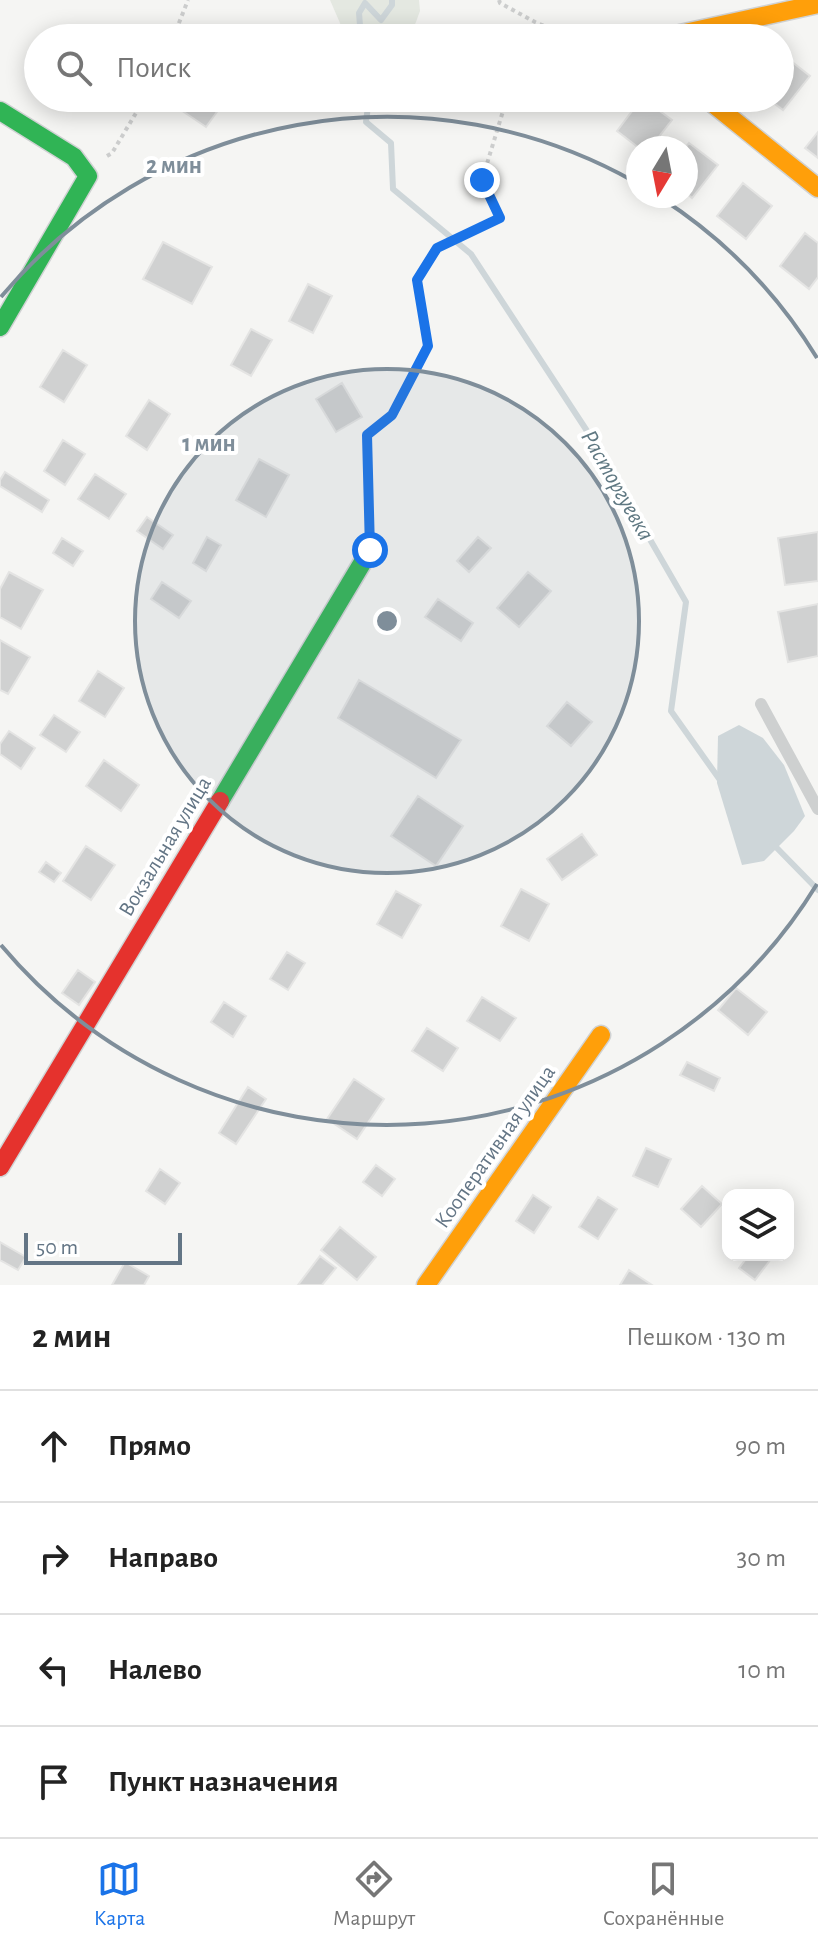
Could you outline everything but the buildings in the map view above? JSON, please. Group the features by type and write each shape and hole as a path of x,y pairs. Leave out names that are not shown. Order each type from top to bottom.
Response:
{"street":[{"path":"726,24 818,4"},
{"path":"0,111 74,157 88,176 0,327"},
{"path":"723,112 818,188"},
{"name":"Вокзальная улица","path":"0,1167 370,550"},
{"name":"Кооперативная улица","path":"426,1285 601,1035"}],"lane":[{"path":"761,704 818,809"}],"path":[{"path":"179,24 188,0"},
{"path":"499,0 540,24"},
{"path":"88,176 99,161 112,153 137,112"},
{"path":"370,550 367,435 392,415 428,346 417,280 437,248 500,218 482,180 503,112"}],"shaded area":[{"path":"330,0 419,0 420,11 415,24 340,24"},
{"path":"739,725 763,738 784,765 805,816 764,861 742,865 717,783 718,736"}],"waterway":[{"name":"Расторгуевка","path":"360,24 359,13 365,3 381,20 392,5 392,0"},
{"name":"Расторгуевка","path":"367,112 366,122 391,143 393,189 471,254 591,437 686,602 671,711 720,780"},
{"name":"Расторгуевка","path":"773,844 818,890"}],"traffic: fast":[{"path":"0,111 74,157 88,176 0,327"},
{"path":"220,801 370,550"}],"traffic: slow":[{"path":"726,24 818,4"},
{"path":"723,112 818,188"},
{"path":"426,1285 601,1035"}],"traffic: jam":[{"path":"0,1167 220,801"}],"route":[{"path":"370,550 367,435 392,415 428,346 417,280 437,248 500,218 482,180"}]}
